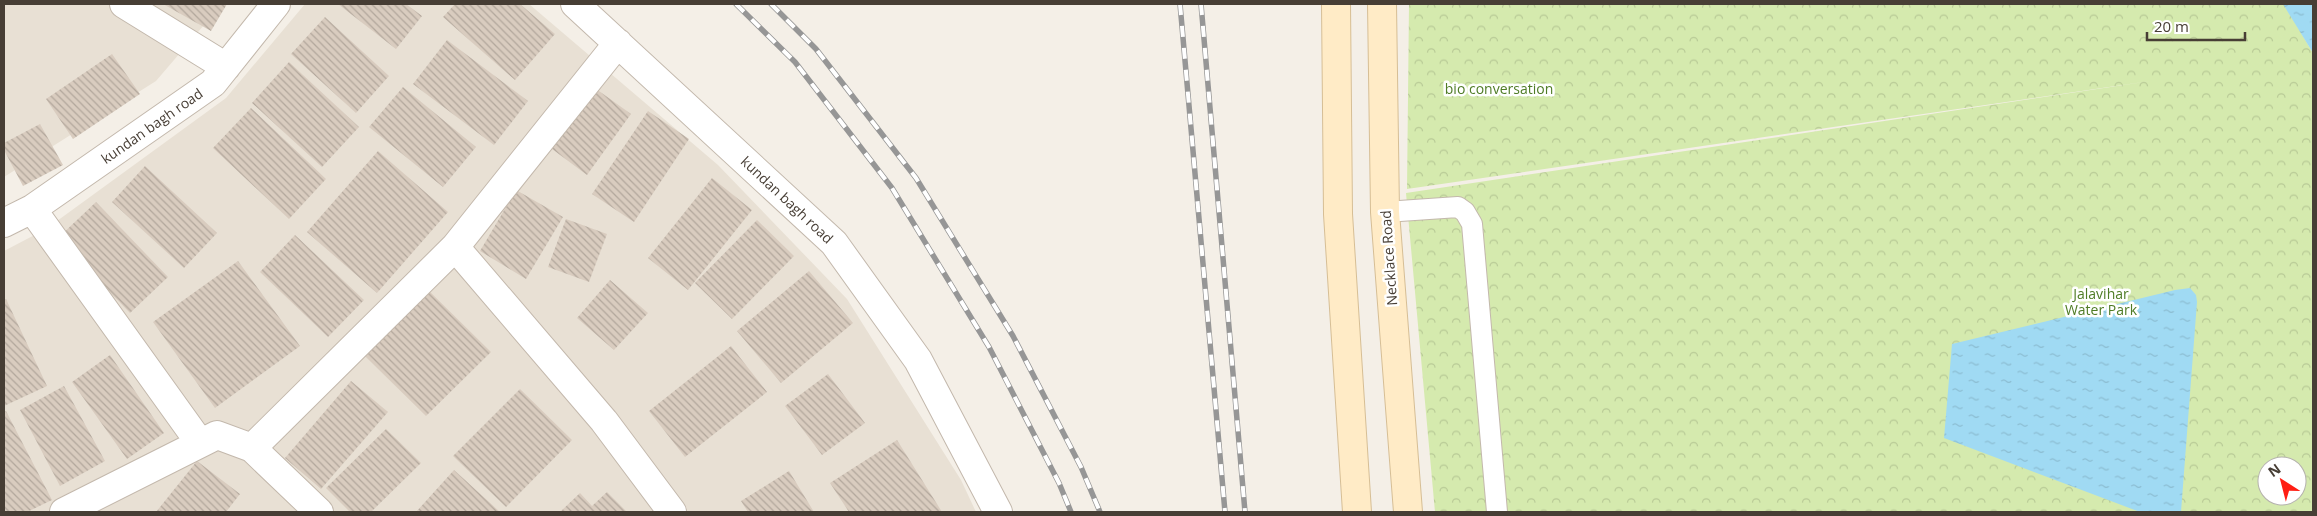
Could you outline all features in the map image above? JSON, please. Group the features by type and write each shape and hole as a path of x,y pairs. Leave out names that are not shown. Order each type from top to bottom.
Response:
{"main road":[{"path":"1336,4 1338,214 1357,512"},
{"name":"Necklace Road","path":"1382,4 1385,212 1408,512"}],"street":[{"path":"124,4 226,67"},
{"name":"kundan bagh road","path":"4,223 32,209 213,83 276,4"},
{"name":"kundan bagh road","path":"575,4 834,243 918,360 998,512"},
{"path":"252,448 455,247 618,43"},
{"path":"32,209 208,439"},
{"path":"455,247 604,421 672,512"},
{"path":"64,512 208,439 252,448 319,512"}],"lane":[{"path":"1385,212 1458,207 1465,212 1472,224 1497,512"}],"shaded area":[{"path":"4,4 222,4 156,81 4,177"},
{"path":"305,4 529,4 718,165 847,299 961,480 976,512 4,512 4,251 46,229 226,98"}],"green space":[{"name":"Jalavihar Water Park","path":"1409,4 2284,4 2313,53 2313,512 1435,512 1406,193 2157,80 1407,189"}],"water":[{"path":"2283,4 2313,4 2313,53"},
{"path":"2190,288 2196,295 2197,302 2181,512 2140,512 1944,438 1952,344"}],"building":[{"path":"163,4 227,4 211,31"},
{"path":"338,4 406,4 422,16 396,49"},
{"path":"455,4 520,4 555,34 515,80 443,17"},
{"path":"325,17 389,76 356,113 291,54"},
{"path":"447,40 528,101 494,145 413,84"},
{"path":"112,54 140,94 73,139 46,99"},
{"path":"289,62 359,127 322,167 252,103"},
{"path":"592,86 631,114 587,175 548,146"},
{"path":"403,87 476,147 443,187 369,127"},
{"path":"251,108 326,179 289,219 213,148"},
{"path":"648,111 689,139 634,222 592,194"},
{"path":"40,124 63,165 23,186 4,150 4,143"},
{"path":"378,151 448,212 377,293 307,232"},
{"path":"145,166 217,233 184,268 112,202"},
{"path":"712,178 752,210 688,290 648,258"},
{"path":"516,190 563,217 526,279 480,251"},
{"path":"96,202 168,277 130,313 58,238"},
{"path":"566,219 607,234 589,282 548,267"},
{"path":"757,220 794,256 732,319 695,283"},
{"path":"295,235 364,300 328,337 260,272"},
{"path":"238,261 300,346 215,408 153,322"},
{"path":"809,271 853,323 781,383 737,331"},
{"path":"610,280 648,313 614,350 577,318"},
{"path":"427,289 491,352 426,416 363,354"},
{"path":"6,299 47,386 4,406 4,300"},
{"path":"731,346 767,392 685,457 649,411"},
{"path":"110,355 164,433 127,459 72,382"},
{"path":"828,374 865,423 822,455 785,406"},
{"path":"351,381 388,412 321,489 285,458"},
{"path":"64,386 105,461 60,486 20,410"},
{"path":"520,389 572,440 506,507 453,456"},
{"path":"6,411 52,500 27,512 4,512 4,412"},
{"path":"386,429 421,463 371,512 350,512 326,488"},
{"path":"897,440 942,512 849,512 830,483"},
{"path":"197,461 240,494 226,512 156,512"},
{"path":"454,470 500,512 416,512"},
{"path":"789,471 814,512 748,512 741,501"},
{"path":"607,492 627,512 560,512 580,493 592,506"}],"railway":[{"path":"736,4 795,62 892,188 989,347 1059,483 1071,512"},
{"path":"771,4 816,49 916,178 1013,336 1081,467 1100,512"},
{"path":"1180,4 1225,512"},
{"path":"1201,4 1245,512"}],"park label":[{"name":"bio conversation","path":"1499,89"}]}
